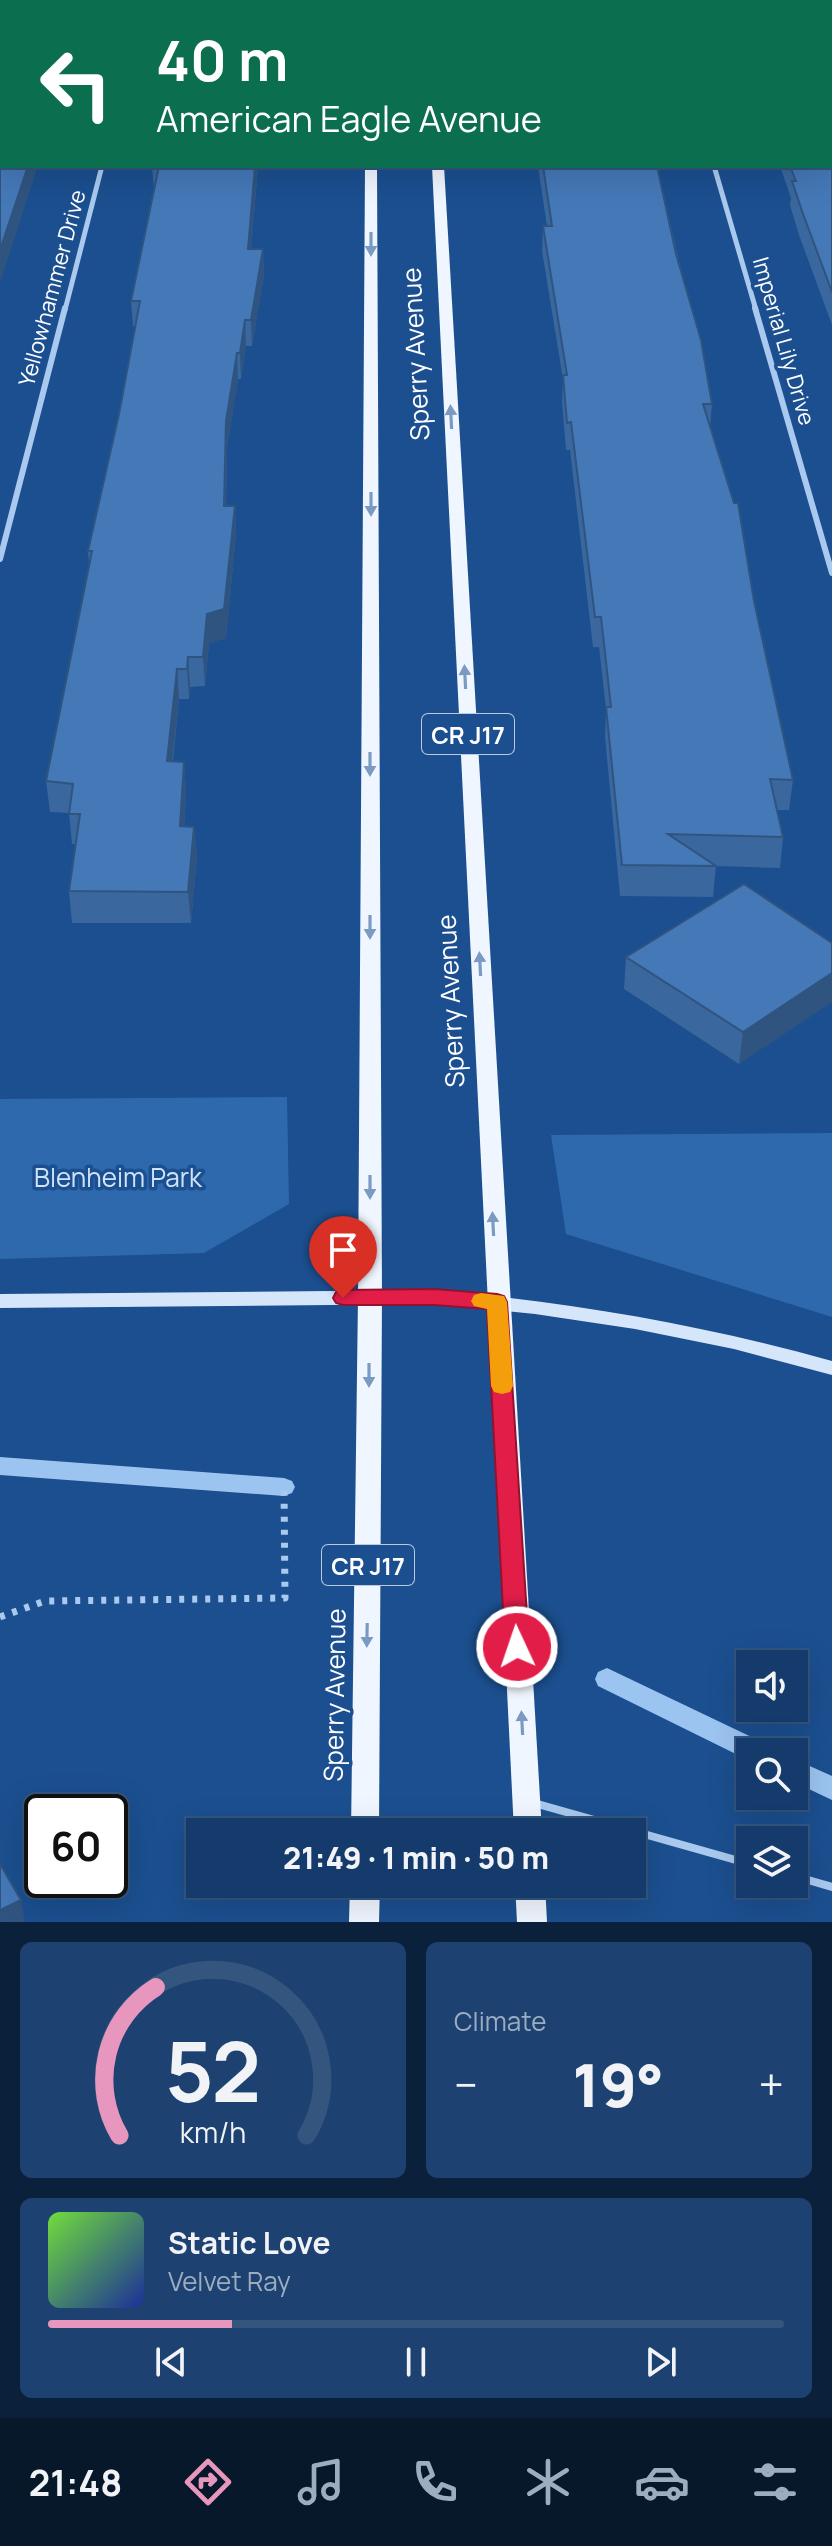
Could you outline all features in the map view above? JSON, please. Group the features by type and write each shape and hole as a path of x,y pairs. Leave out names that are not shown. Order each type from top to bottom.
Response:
{"main road":[{"name":"Sperry Avenue","path":"365,1818 370,1297 371,168"},
{"name":"Sperry Avenue","path":"438,168 527,1818"},
{"path":"364,1922 365,1898"},
{"path":"531,1898 532,1922"}],"street":[{"name":"Yellowhammer Drive","path":"0,559 101,168"},
{"name":"Imperial Lily Drive","path":"715,168 832,573"},
{"path":"0,1301 434,1297 497,1302 681,1328 755,1345 832,1368"}],"lane":[{"path":"526,1801 736,1860"},
{"path":"808,1880 832,1887"}],"path":[{"path":"0,1617 45,1601 285,1598 284,1487"}],"green space":[{"name":"Blenheim Park","path":"287,1097 289,1204 204,1253 0,1259 0,1099"},
{"path":"832,1133 832,1317 566,1234 551,1135"}],"building":[{"path":"0,168 27,168 0,250"},
{"path":"159,168 255,168 248,249 263,249 251,320 245,320 240,353 237,353 226,421 224,506 235,506 224,609 207,614 203,657 188,657 187,669 177,669 167,761 184,762 180,826 194,827 188,892 69,891 80,814 69,814 73,784 46,781 92,551 88,551 119,414 140,301 131,301"},
{"path":"543,168 657,168 676,254 701,340 712,404 703,404 734,503 738,503 754,601 793,780 770,779 783,837 668,834 716,866 622,865 606,707 611,707 601,617 595,617 571,422 567,423 563,375 567,375 543,226 552,226"},
{"path":"791,168 832,168 832,292 792,181 796,181"},
{"path":"744,884 832,943 832,973 743,1032 626,957"},
{"path":"0,1864 21,1900 0,1910"}],"waterway":[{"path":"0,1466 284,1487"},
{"path":"607,1679 736,1742"},
{"path":"808,1777 832,1789"}],"slow traffic":[{"path":"481,1301 497,1302 502,1386"}],"route":[{"path":"343,1298 434,1297 497,1302 517,1647"}]}
